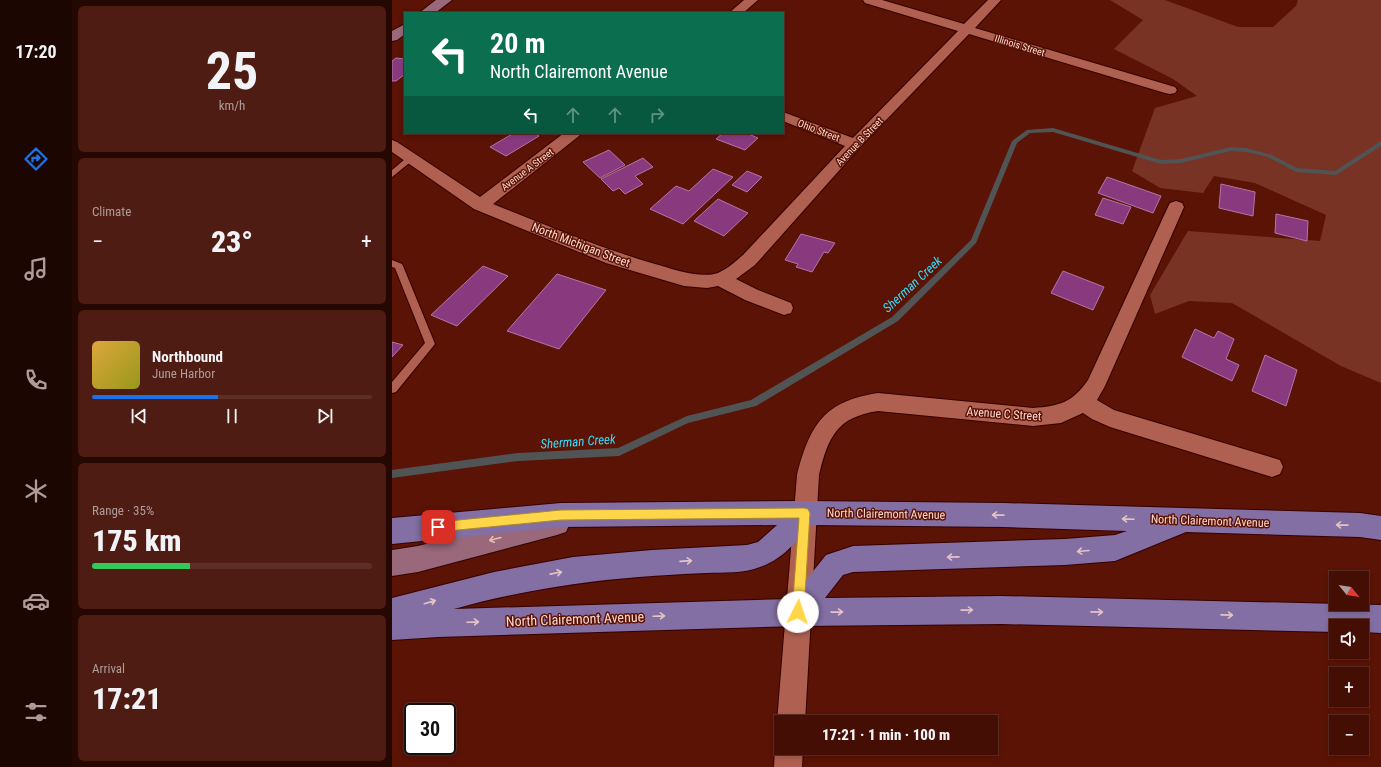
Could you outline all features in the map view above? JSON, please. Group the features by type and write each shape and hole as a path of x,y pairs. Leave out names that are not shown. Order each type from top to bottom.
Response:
{"main road":[{"path":"427,12 445,0"},
{"path":"392,37 404,29"},
{"path":"392,612 475,589 561,571 696,560 747,558 762,554 774,547 804,513"},
{"name":"North Clairemont Avenue","path":"392,531 561,515 804,513 1004,515 1360,525 1381,528"},
{"path":"392,564 418,559 587,515"},
{"path":"798,612 835,564 853,559 1065,552 1114,548 1187,521"},
{"name":"North Clairemont Avenue","path":"392,626 438,623 798,612 1002,610 1381,619"}],"street":[{"path":"736,12 752,0"},
{"name":"Illinois Street","path":"869,0 1170,90"},
{"name":"Avenue B Street","path":"721,279 736,271 749,260 855,144 995,0"},
{"name":"Ohio Street","path":"784,116 855,144"},
{"name":"Avenue A Street","path":"480,205 573,134"},
{"name":"North Michigan Street","path":"392,145 480,205 612,258 653,271 684,280 707,281 721,279"},
{"name":"Avenue C Street","path":"791,715 808,474 816,444 824,430 833,420 846,410 862,403 878,402 1033,417 1053,416 1069,412 1089,396 1095,386 1176,207"},
{"path":"721,279 755,298 784,308"},
{"path":"1083,402 1099,413 1110,418 1272,467"},
{"path":"788,767 789,755"}],"lane":[{"path":"392,174 410,158"},
{"path":"392,263 399,266 430,344 392,389"}],"shaded area":[{"path":"1110,0 1165,0 1238,27 1273,27 1296,6 1298,0 1381,0 1381,383 1341,366 1232,303 1189,301 1155,314 1150,295 1188,231 1320,241 1326,215 1255,183 1214,176 1203,193 1160,188 1132,171 1155,108 1197,96 1173,79 1114,49 1143,20"}],"building":[{"path":"396,58 404,59 404,75 396,81 392,81 392,61"},
{"path":"512,134 536,134 539,136 506,156 490,147"},
{"path":"722,134 748,134 758,138 745,150 716,139"},
{"path":"609,150 625,165 600,178 583,162"},
{"path":"643,158 653,167 635,176 643,184 625,194 619,188 613,191 601,179"},
{"path":"713,169 733,177 683,224 650,209 676,186 689,191"},
{"path":"747,171 762,177 747,192 732,185"},
{"path":"1107,177 1161,196 1153,213 1098,193"},
{"path":"1221,184 1255,192 1253,216 1219,208"},
{"path":"1103,198 1131,207 1123,224 1095,215"},
{"path":"718,199 748,213 724,236 694,221"},
{"path":"1276,214 1308,221 1307,241 1275,233"},
{"path":"801,234 835,243 828,253 824,252 812,272 796,267 798,264 785,260"},
{"path":"483,266 508,276 457,326 431,315"},
{"path":"1063,271 1104,287 1093,310 1051,293"},
{"path":"557,274 606,290 559,349 507,331"},
{"path":"1195,329 1214,338 1218,331 1234,339 1226,359 1239,365 1232,381 1182,357"},
{"path":"392,342 403,345 392,357"},
{"path":"1265,355 1297,370 1286,406 1252,391"}],"waterway":[{"name":"Sherman Creek","path":"392,474 518,457 619,452 687,420 753,403 895,319 974,241 1014,142 1029,131 1053,130 1161,162 1181,161 1231,149 1246,150 1270,156 1296,170 1336,173 1381,143"}],"route":[{"path":"438,527 561,515 804,513 798,612"}]}
